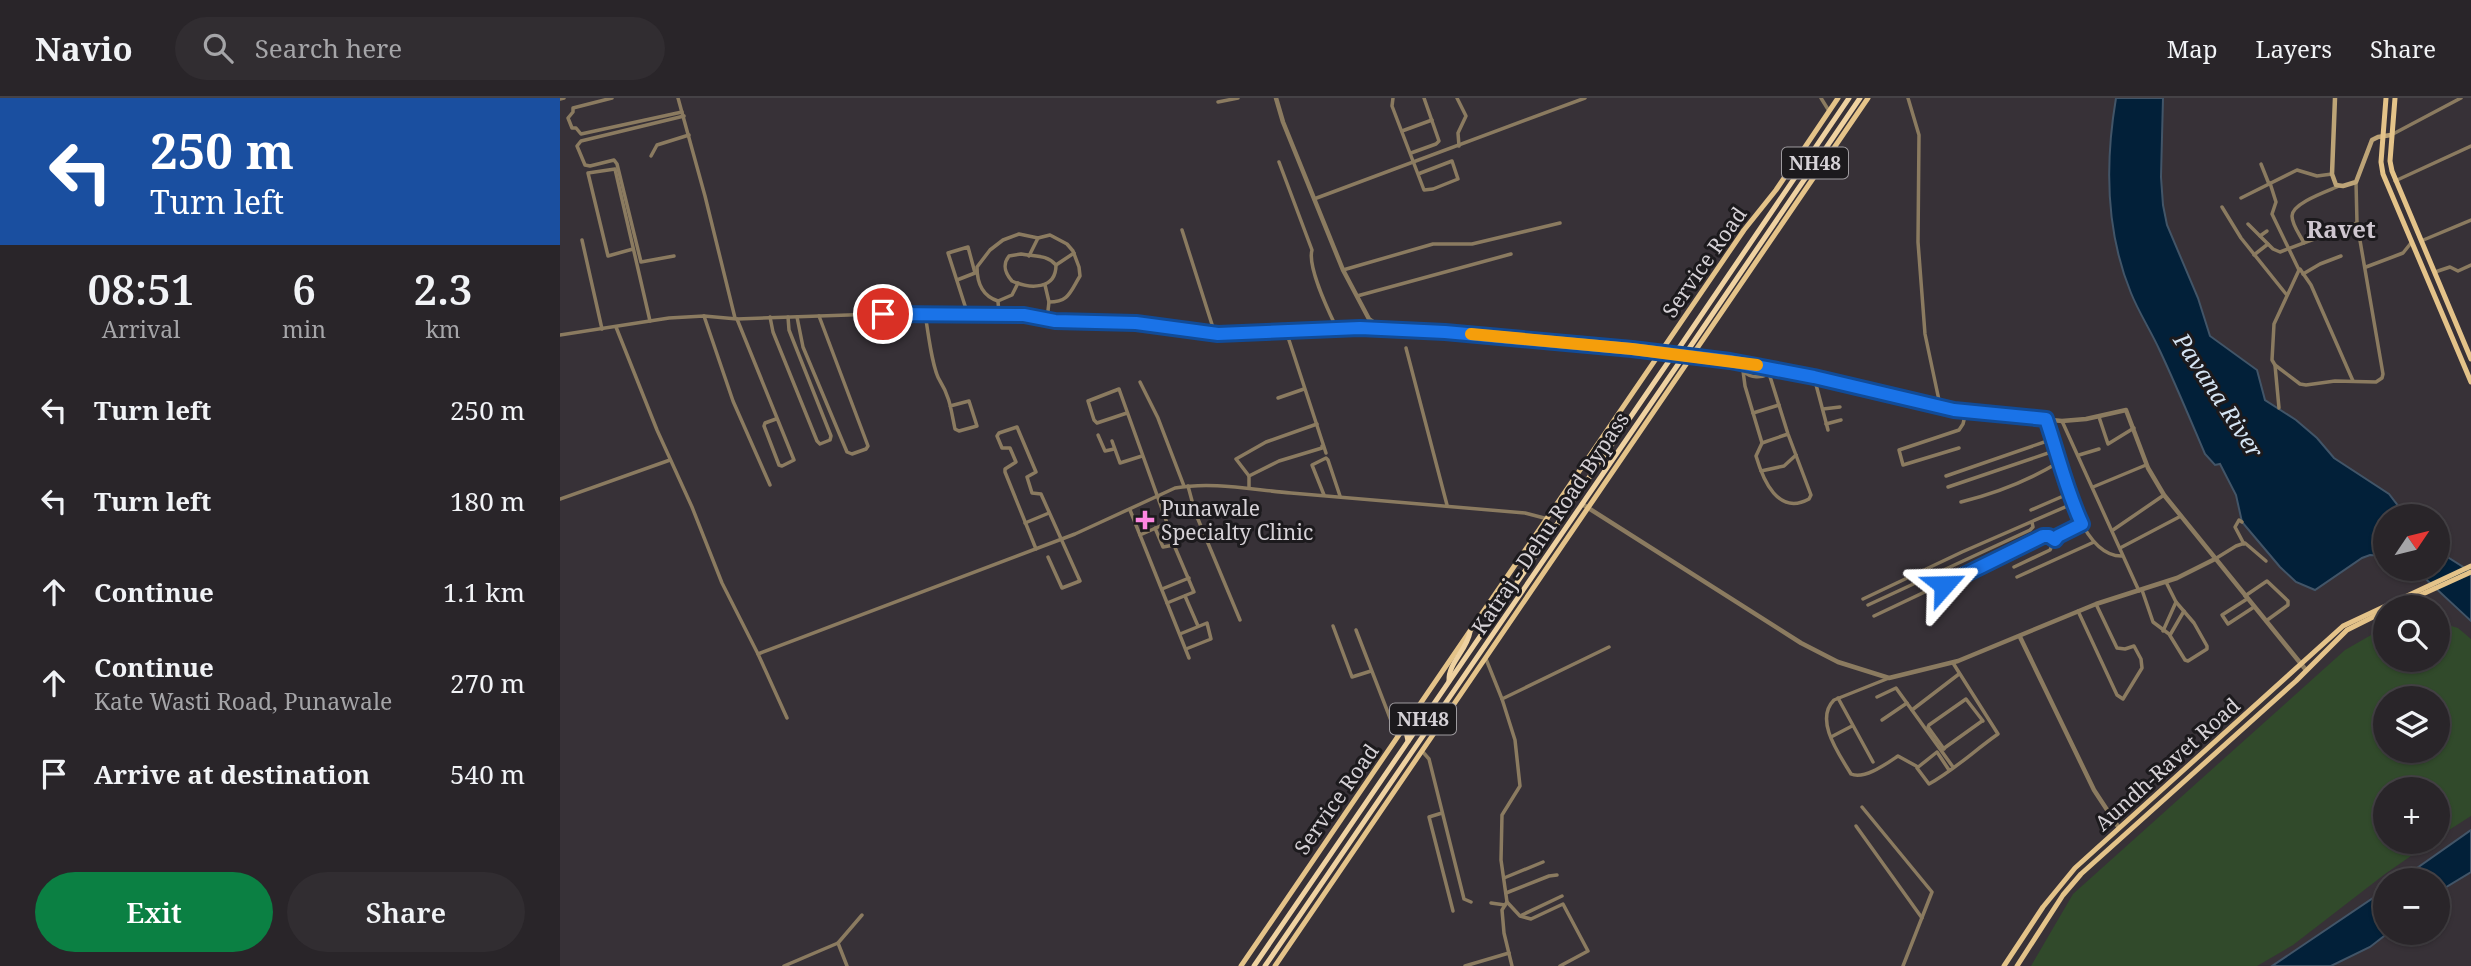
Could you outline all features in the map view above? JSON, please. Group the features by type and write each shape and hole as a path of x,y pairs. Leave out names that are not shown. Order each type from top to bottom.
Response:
{"highway":[{"name":"Katraj - Dehu Road Bypass","path":"1254,966 1849,98"},
{"name":"Katraj - Dehu Road Bypass","path":"1265,966 1860,98"},
{"path":"1449,681 1450,672 1468,643 1471,632"},
{"path":"1423,701 1432,706"},
{"path":"1405,727 1408,741"},
{"path":"1351,838 1355,848"}],"main road":[{"name":"Service Road","path":"1241,966 1660,353 1838,98"},
{"name":"Service Road","path":"1275,966 1868,98"},
{"path":"2334,98 2332,174 2334,182 2339,186 2356,182 2372,140 2391,135"},
{"path":"2386,98 2381,162 2384,174 2471,382"},
{"path":"2395,98 2390,161 2395,181 2471,359"},
{"path":"2338,634 2351,621 2471,566"},
{"path":"2420,595 2471,572"},
{"path":"2338,634 2373,617"},
{"name":"Aundh-Ravet Road","path":"2004,966 2056,890 2075,868 2301,663 2338,634"},
{"name":"Aundh-Ravet Road","path":"2017,966 2063,895 2081,874 2306,670 2338,634"}],"street":[{"path":"612,98 573,108 568,118 572,128 576,128 579,133 585,133 683,114"},
{"path":"678,98 736,318 794,460 782,466 779,465 764,426 776,419"},
{"path":"1219,102 1238,98"},
{"path":"1276,98 1343,270 1369,319 1383,329"},
{"path":"1394,98 1392,106 1418,174 1426,191 1458,180 1452,161 1418,174"},
{"path":"1411,153 1438,143 1439,137 1424,98"},
{"path":"1457,98 1466,116 1458,133 1459,146"},
{"path":"1314,200 1585,98"},
{"path":"1821,98 1829,112"},
{"path":"1908,98 1919,135 1917,242 1924,334 1940,407"},
{"path":"2391,135 2461,98"},
{"path":"674,256 641,262 617,164 614,160 585,165 577,146 581,141 683,114"},
{"path":"1402,131 1432,120"},
{"path":"651,156 657,145 689,135"},
{"path":"2395,181 2471,146"},
{"path":"1279,162 1312,250 1310,259 1337,329"},
{"path":"2260,164 2276,202 2272,214 2298,268 2304,274 2353,381"},
{"path":"634,249 608,256 589,173 615,169 634,249 650,321"},
{"path":"2241,198 2297,170 2312,175 2332,174"},
{"path":"2275,365 2300,384 2376,382 2382,378 2357,223 2356,182"},
{"path":"2304,243 2293,222 2293,211 2303,202 2339,186"},
{"path":"2222,207 2241,238 2286,294"},
{"path":"2420,242 2471,220"},
{"path":"1343,270 1433,244 1472,244 1560,223"},
{"path":"2248,224 2278,252 2357,223"},
{"path":"1182,229 1215,334"},
{"path":"2260,236 2267,231"},
{"path":"1018,283 1012,295 998,301 987,297 978,284 977,267 990,250 1003,240 1019,234 1038,238 1050,235 1067,244 1074,253 1080,276 1067,297 1061,302 1049,302"},
{"path":"1029,256 1038,238"},
{"path":"582,240 602,329"},
{"path":"2366,267 2403,253 2411,243"},
{"path":"2254,255 2268,244"},
{"path":"957,280 975,273 968,247 948,253 968,315"},
{"path":"1056,264 1074,253"},
{"path":"1357,296 1511,254"},
{"path":"1012,255 1041,255 1056,264 1054,278 1045,285 1018,283 1009,277 1004,268 1006,260 1012,255"},
{"path":"2304,274 2341,256"},
{"path":"2433,273 2450,267 2458,271 2471,265"},
{"path":"2279,408 2275,365 2272,359 2272,332 2298,268"},
{"path":"1045,285 1049,302 1046,319"},
{"path":"998,301 999,315"},
{"path":"560,335 650,321 704,316 736,318 925,314 1024,315 1046,319 1136,323 1215,334 1383,329 1445,332 1742,363 1966,412 2062,421 2099,417 2126,410 2146,464 2164,495 2306,670"},
{"path":"925,314 940,381 946,387 950,406 957,431 977,426 970,401 950,406"},
{"path":"704,316 733,401 770,485"},
{"path":"797,317 803,348 847,452 852,454 868,446 819,316"},
{"path":"770,317 778,344 820,444 830,440 831,436 789,330 788,317"},
{"path":"615,327 722,583 787,718"},
{"path":"1286,331 1326,453"},
{"path":"1406,348 1447,506"},
{"path":"1742,363 1762,443 1756,456 1761,471 1773,495 1793,503 1805,501 1811,495 1767,367"},
{"path":"1742,371 1761,377 1769,374"},
{"path":"1814,377 1828,430"},
{"path":"1140,382 1158,418 1240,620"},
{"path":"1127,413 1097,423 1088,401 1117,389 1127,413 1167,523 1140,535"},
{"path":"1278,398 1304,389"},
{"path":"1753,413 1779,405"},
{"path":"1823,409 1839,407"},
{"path":"1959,448 1903,465 1899,450 1959,429 1966,412"},
{"path":"2099,417 2108,444 2134,428"},
{"path":"2046,419 2068,494 2082,524 2098,547 2118,557 2122,556"},
{"path":"1826,424 1841,420"},
{"path":"2062,421 2153,622 2170,635 2186,661 2208,648 2176,602 2166,582"},
{"path":"1248,488 1249,476 1236,459 1266,442 1316,425"},
{"path":"1249,476 1279,461 1322,448 1316,425"},
{"path":"1036,548 1004,472 1016,462 1009,447 1002,448 997,436 1017,427 1036,471 1027,478 1032,493 1041,494 1080,582 1062,588 1048,557"},
{"path":"1762,443 1788,434"},
{"path":"1098,435 1103,450 1114,449"},
{"path":"1946,476 2053,439"},
{"path":"1112,441 1120,463 1142,456"},
{"path":"2079,455 2099,449"},
{"path":"1948,486 2057,450"},
{"path":"1761,471 1784,466 1796,455"},
{"path":"1324,495 1312,465 1326,458 1340,496"},
{"path":"560,499 670,460"},
{"path":"1961,502 1996,493 2059,462"},
{"path":"2093,487 2146,464"},
{"path":"758,654 1061,539 1175,488 1186,486 1340,496 1525,513 1548,519"},
{"path":"2031,509 2068,494"},
{"path":"2113,530 2164,495"},
{"path":"1582,504 1801,643 1838,662 1886,679"},
{"path":"1863,598 2072,504"},
{"path":"1130,510 1189,658"},
{"path":"1025,523 1050,513"},
{"path":"2120,548 2181,516"},
{"path":"2242,522 2239,520 2235,527 2244,544"},
{"path":"1868,606 2030,530 2033,527 2032,522"},
{"path":"2014,567 2050,550 2058,536 2082,524"},
{"path":"1155,528 1161,546 1174,545 1195,592 1167,603"},
{"path":"1874,616 2043,536 2055,540"},
{"path":"2017,577 2094,542"},
{"path":"1953,663 1998,734 1929,784 1918,767 1898,756 1861,776 1854,776 1831,737 1825,719 1831,702 1838,698 1886,679 1953,663 2096,604 2166,582 2244,544 2250,545 2266,561"},
{"path":"1161,589 1189,578"},
{"path":"2254,607 2228,624 2222,615 2269,581 2288,601 2288,606 2266,621"},
{"path":"1185,596 1198,627"},
{"path":"2163,631 2176,602"},
{"path":"2078,611 2117,695 2123,699 2142,668 2141,659 2134,646 2117,648 2096,604"},
{"path":"2170,635 2183,611"},
{"path":"1180,634 1207,623 1212,638 1186,649"},
{"path":"1333,626 1352,677 1371,670"},
{"path":"1356,630 1397,738"},
{"path":"2020,637 2094,790 2119,828"},
{"path":"1502,699 1609,648"},
{"path":"1486,659 1515,740 1520,786 1502,815 1501,860 1506,893 1506,903 1502,910 1512,966"},
{"path":"1912,710 1959,674"},
{"path":"1886,679 1889,690"},
{"path":"1877,697 1895,687 1942,750"},
{"path":"1838,698 1873,762"},
{"path":"1951,769 1929,725 1966,699 1983,721"},
{"path":"1882,720 1907,703"},
{"path":"1942,750 1988,718"},
{"path":"1831,737 1852,726"},
{"path":"1422,751 1429,759 1464,899 1471,902"},
{"path":"1918,767 1937,752 1951,769"},
{"path":"1862,807 1930,888 1931,897 1903,966"},
{"path":"1443,813 1429,817 1453,911"},
{"path":"1856,826 1923,919"},
{"path":"1504,878 1543,863"},
{"path":"1506,893 1557,875"},
{"path":"1520,916 1562,896"},
{"path":"1491,903 1506,903 1520,916 1531,919 1563,904 1588,951 1560,966"},
{"path":"784,966 838,943 862,915"},
{"path":"838,943 847,966"},
{"path":"1465,966 1509,953"}],"green space":[{"path":"2450,626 2458,628 2471,639 2471,816 2450,829 2450,777 2373,777 2373,854 2414,854 2394,868 2373,868 2373,883 2293,945 2257,966 2031,966 2073,894 2345,650 2373,634 2373,672 2450,672"}],"water":[{"name":"Pavana River","path":"2116,98 2163,98 2163,205 2167,225 2198,298 2210,336 2257,370 2265,400 2296,420 2317,438 2334,458 2389,494 2397,504 2373,504 2373,555 2362,558 2315,590 2296,582 2242,522 2236,495 2220,464 2215,465 2205,454 2166,364 2134,300 2122,269 2112,221 2109,172"},
{"path":"2450,559 2471,572 2471,621 2450,602 2450,595 2443,595 2428,581 2450,581"},
{"path":"2471,830 2471,872 2450,885 2450,868 2417,868 2437,854 2450,854 2450,845"},
{"path":"2373,898 2373,945 2370,947 2331,966 2272,966"}],"slow traffic":[{"path":"1471,334 1632,349 1757,365"}],"place":[{"name":"Punawale Specialty Clinic","path":"1145,520"}],"district":[{"name":"Ravet","path":"2341,228"}],"route":[{"path":"883,314 1024,315 1055,321 1136,323 1218,334 1360,328 1445,332 1730,361 1814,377 1954,410 2046,419 2057,450 2064,483 2082,524 2055,540 2047,535 2043,536 1944,585"}]}
